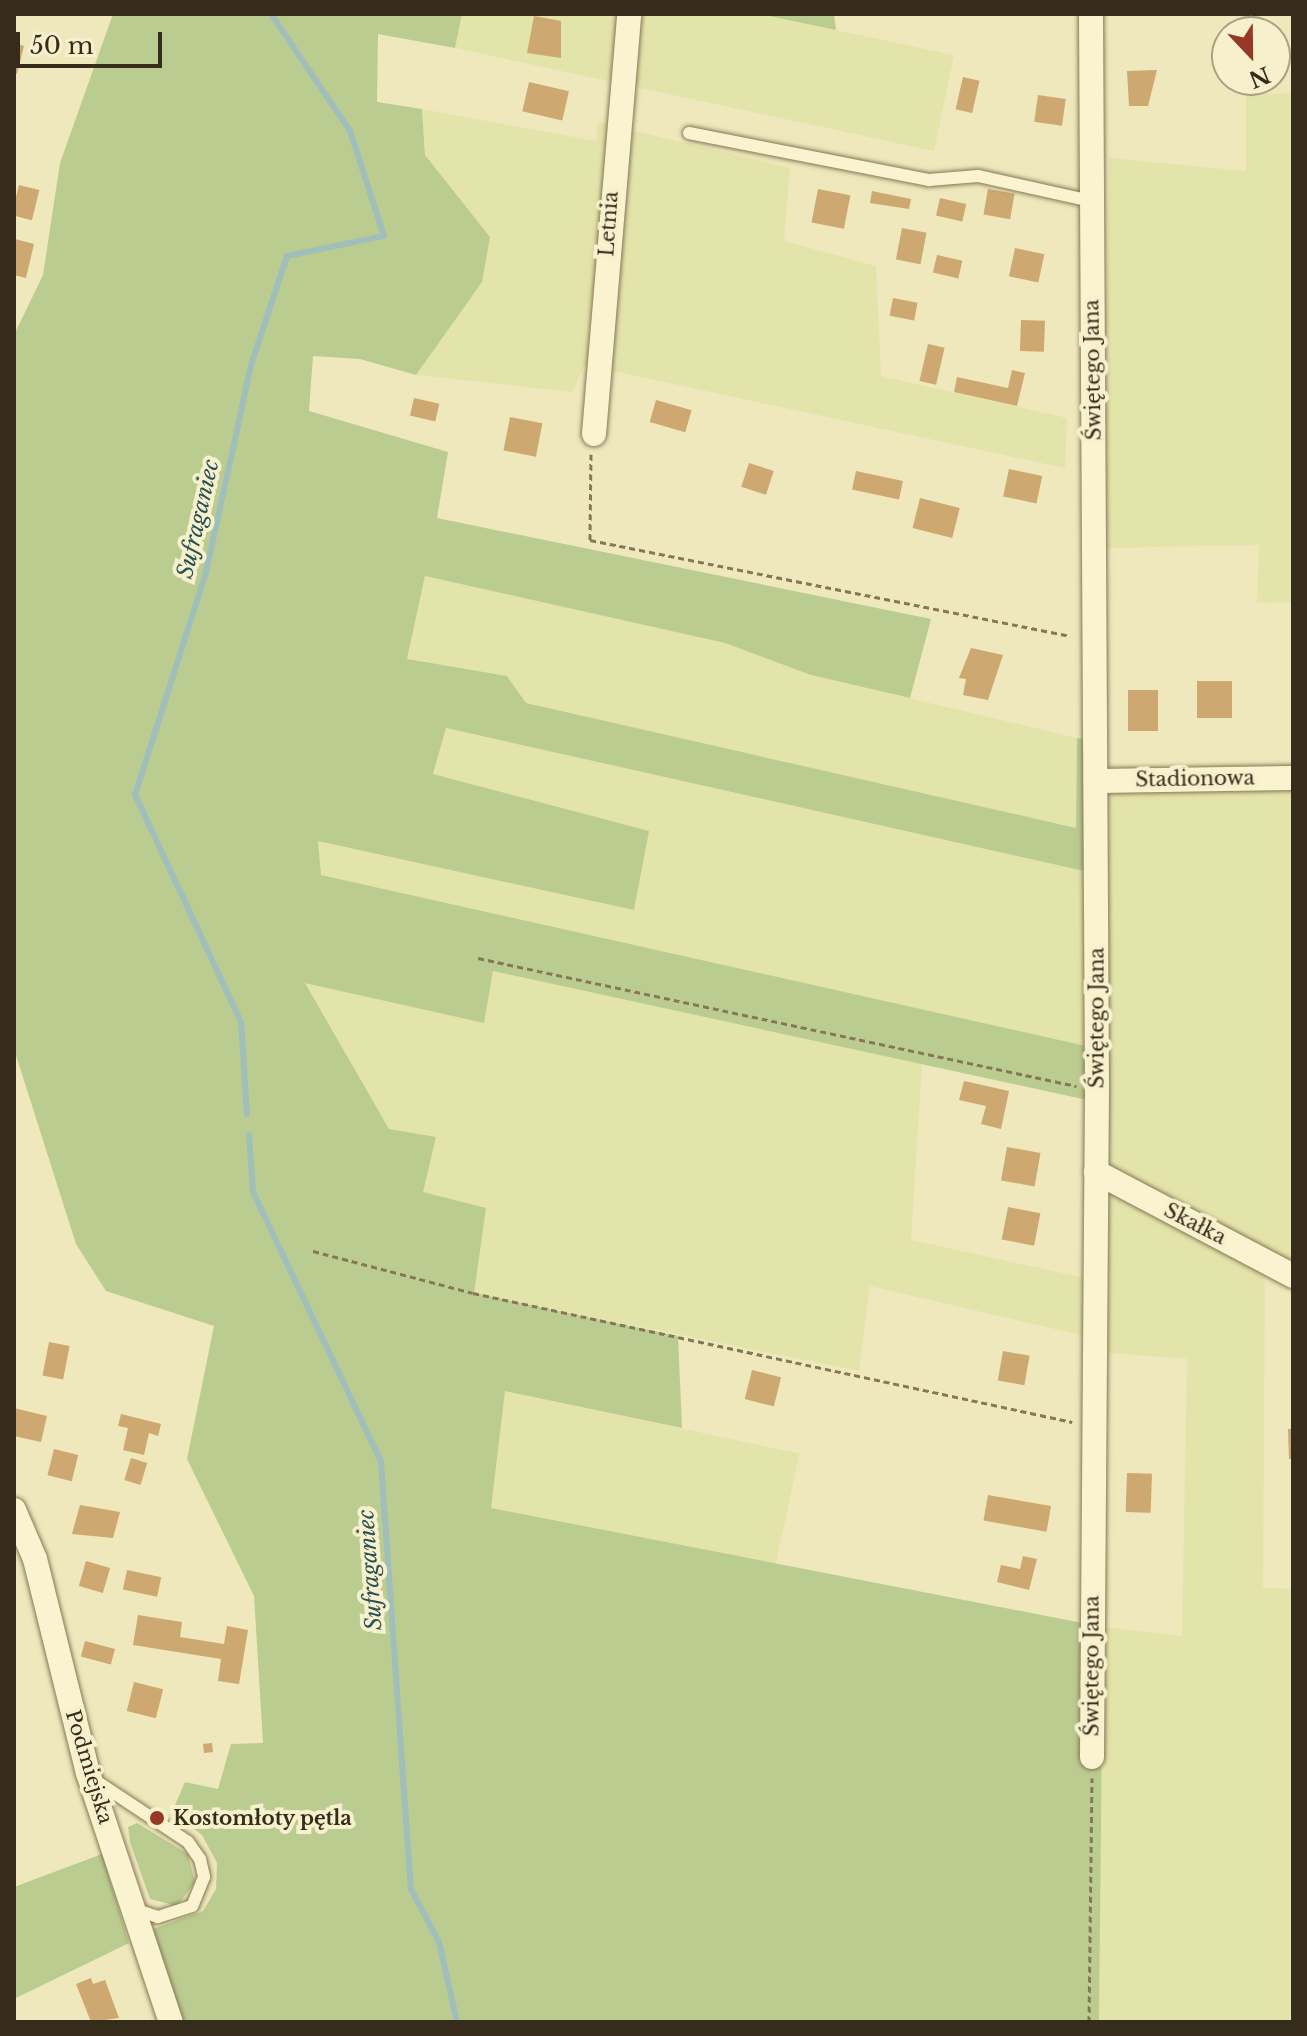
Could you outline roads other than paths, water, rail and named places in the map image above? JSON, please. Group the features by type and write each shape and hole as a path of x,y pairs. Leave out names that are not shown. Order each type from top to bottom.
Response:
{"street":[{"name":"Letnia","path":"594,434 629,14"},
{"name":"Świętego Jana","path":"1091,14 1097,1090 1091,1428 1092,1757"},
{"name":"Stadionowa","path":"1096,781 1293,778"},
{"name":"Skałka","path":"1096,1172 1293,1276"},
{"name":"Podmiejska","path":"14,1510 35,1559 88,1773 171,2022"}],"lane":[{"path":"689,133 929,180 978,176 1091,201"},
{"path":"88,1773 188,1842 200,1859 204,1877 192,1906 158,1917 136,1910"}],"waterway":[{"name":"Sufraganiec","path":"247,1114 241,1022 135,795 206,572 251,365 287,256 384,236 350,131 271,14"},
{"name":"Sufraganiec","path":"249,1135 253,1192 381,1462 411,1889 439,1942 457,2022"}],"place":[{"name":"Kostomłoty pętla","path":"157,1818"}]}
